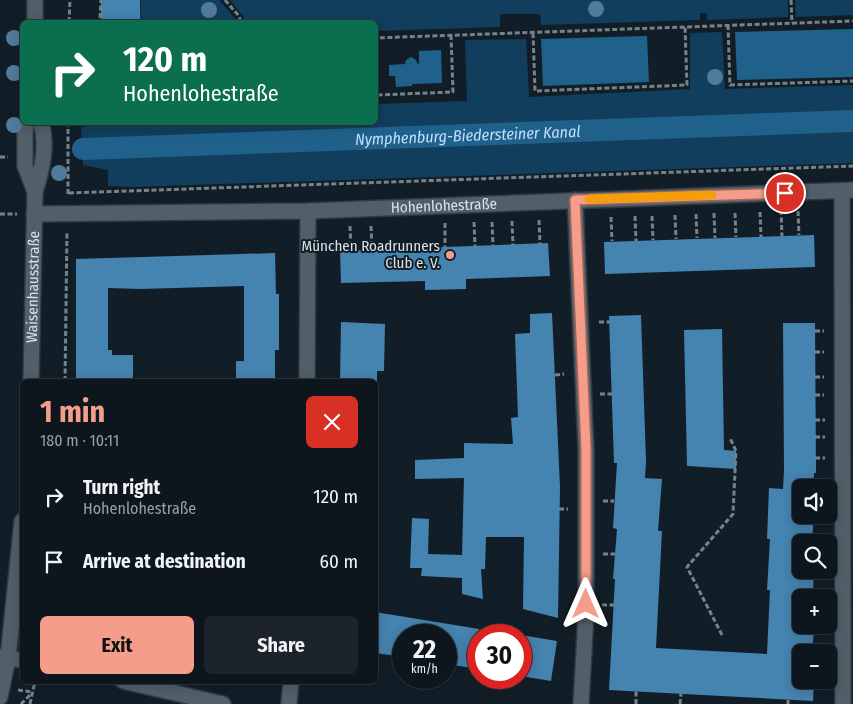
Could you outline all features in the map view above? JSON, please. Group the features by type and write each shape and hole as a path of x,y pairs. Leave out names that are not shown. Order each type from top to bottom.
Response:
{"street":[{"path":"35,0 35,20"},
{"path":"26,125 25,166 35,192"},
{"path":"35,192 43,167 42,125"},
{"path":"844,704 847,190"},
{"name":"Hohenlohestraße","path":"34,214 308,211 847,190"},
{"name":"Waisenhausstraße","path":"30,379 35,192"},
{"path":"575,200 586,457 586,614 581,704"},
{"path":"307,379 308,211"},
{"path":"0,697 10,659 20,544"},
{"path":"135,684 223,704"},
{"path":"289,704 291,684"}],"path":[{"path":"69,20 70,0"},
{"path":"100,18 101,0"},
{"path":"225,0 241,20"},
{"path":"792,0 792,23"},
{"path":"378,38 853,21"},
{"path":"728,25 730,85 853,81"},
{"path":"533,33 535,91 687,85 685,27"},
{"path":"378,94 453,92 451,36"},
{"path":"65,379 68,125"},
{"path":"68,193 853,166"},
{"path":"781,210 782,236"},
{"path":"798,210 799,235"},
{"path":"760,211 761,237"},
{"path":"714,213 715,238"},
{"path":"675,214 676,239"},
{"path":"735,219 736,237"},
{"path":"696,220 697,238"},
{"path":"492,221 493,245"},
{"path":"445,222 445,247"},
{"path":"474,222 475,246"},
{"path":"652,222 653,240"},
{"path":"540,223 540,244"},
{"path":"635,223 636,241"},
{"path":"512,224 514,245"},
{"path":"612,224 612,241"},
{"path":"371,229 372,250"},
{"path":"350,230 351,250"},
{"path":"815,331 828,331"},
{"path":"815,352 829,352"},
{"path":"722,635 688,567 733,514 736,451 730,438"},
{"path":"559,509 568,509"},
{"path":"30,704 34,684"},
{"path":"636,691 636,704"},
{"path":"21,704 33,692"},
{"path":"680,704 681,694"}],"shaded area":[{"path":"141,0 219,0 236,20 140,20"},
{"path":"230,0 788,0 788,17 707,20 707,13 700,13 700,20 541,25 540,14 500,14 500,27 378,31 378,20 245,20"},
{"path":"795,0 853,0 853,15 796,17"},
{"path":"853,29 853,77 737,80 735,32"},
{"path":"722,32 725,89 853,85 853,163 132,187 108,186 108,170 83,165 81,127 92,125 378,125 378,104 467,101 465,40 526,39 529,97 690,89 690,33"},
{"path":"647,36 649,82 543,86 541,39"},
{"path":"441,50 442,83 412,84 412,86 396,87 395,76 389,76 389,65 405,64 406,60 411,57 419,64 419,51"}],"building":[{"path":"101,0 140,0 140,20 101,19"},
{"path":"814,235 815,267 605,274 604,242"},
{"path":"548,243 550,276 466,279 466,289 425,290 425,281 341,283 340,251"},
{"path":"275,253 276,294 279,294 279,350 275,350 275,379 236,379 236,361 244,361 244,286 108,288 108,350 112,350 112,355 133,355 133,379 76,379 76,259"},
{"path":"552,313 560,487 558,618 523,609 524,537 486,537 485,569 481,569 483,599 462,594 462,578 421,576 422,568 410,568 412,518 429,519 428,554 462,555 464,478 415,479 415,460 464,458 464,443 513,444 511,418 518,417 515,334 530,333 530,314"},
{"path":"641,315 645,478 662,479 658,531 662,531 656,648 767,654 770,590 767,590 770,539 767,539 769,488 783,489 784,471 783,323 815,323 816,473 814,473 814,479 792,479 792,524 813,524 813,534 792,534 792,579 814,579 813,589 792,589 792,634 814,634 813,643 816,644 792,644 792,689 814,689 813,701 609,690 615,579 613,579 617,529 613,528 617,463 614,463 609,316"},
{"path":"341,322 385,324 384,371 377,371 377,379 340,379"},
{"path":"722,329 724,450 736,451 736,469 687,466 684,330"},
{"path":"378,612 448,624 392,624 392,655 378,653"},
{"path":"457,625 467,627 467,667 457,666"},
{"path":"532,637 557,641 551,681 532,678"}],"waterway":[{"name":"Nymphenburg-Biedersteiner Kanal","path":"83,149 853,121"}],"slow traffic":[{"path":"589,199 712,195"}],"place":[{"name":"München Roadrunners Club e. V.","path":"450,255"}],"route":[{"path":"586,604 586,449 575,200 785,193"}]}
